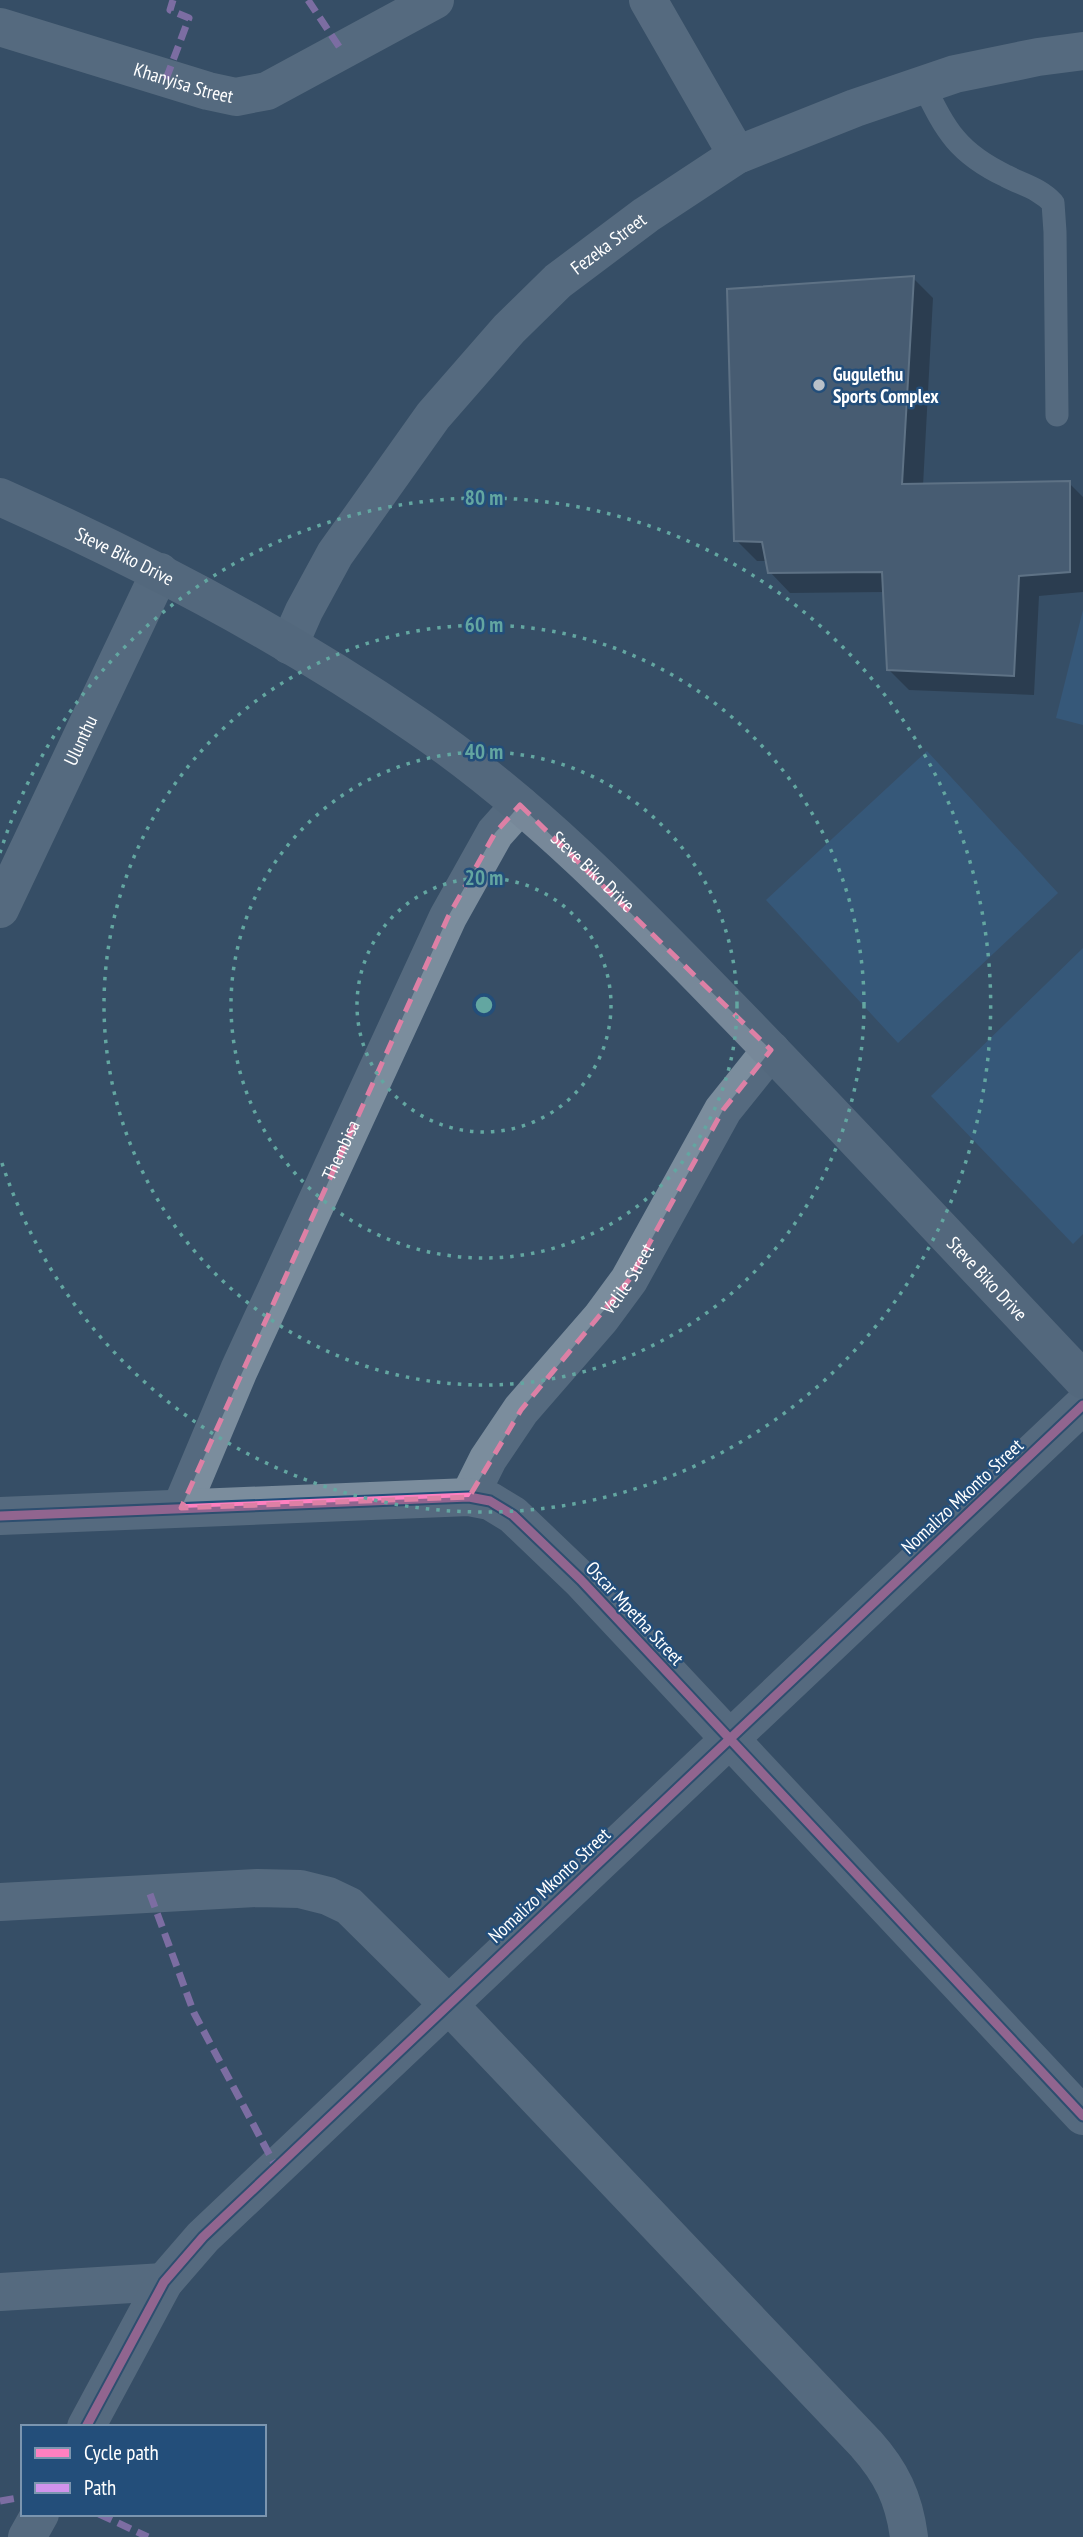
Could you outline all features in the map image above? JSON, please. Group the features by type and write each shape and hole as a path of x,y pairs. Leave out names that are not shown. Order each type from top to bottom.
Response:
{"main road":[{"name":"Steve Biko Drive","path":"0,497 160,572 289,645 417,726 520,805 650,926 1083,1380"}],"street":[{"name":"Khanyisa Street","path":"0,27 197,88 236,97 267,91 435,0"},
{"path":"648,0 737,155"},
{"name":"Fezeka Street","path":"289,645 335,554 433,416 509,329 558,281 646,215 737,155 855,108 955,74 1083,51"},
{"name":"Ulunthu","path":"0,909 160,572"},
{"name":"Thembisa","path":"181,1508 239,1370 448,917 495,833 520,805"},
{"name":"Velile Street","path":"469,1497 488,1458 520,1410 601,1318 629,1280 723,1110 771,1050"},
{"name":"Nomalizo Mkonto Street","path":"87,2425 164,2282 203,2237 1083,1405"},
{"name":"Oscar Mpetha Street","path":"0,1516 469,1497 490,1501 513,1515 581,1580 1083,2116"},
{"path":"0,1902 257,1888 300,1889 328,1896 349,1906 448,2004 885,2466 898,2492 909,2537"},
{"path":"0,2292 164,2282"},
{"path":"27,2537 39,2516"}],"lane":[{"path":"924,86 942,122 967,153 1008,177 1034,187 1052,203 1055,232 1057,415"}],"highlighted area":[{"path":"520,805 771,1050 723,1110 629,1280 521,1410 469,1497 181,1508 448,917 495,833"}],"shaded area":[{"path":"1083,610 1083,725 1056,718"},
{"path":"927,751 1058,893 898,1043 766,900"},
{"path":"1083,948 1083,1234 1073,1244 931,1096"}],"building":[{"name":"Gugulethu Sports Complex","path":"914,276 902,484 1070,481 1070,572 1019,576 1014,676 887,670 882,572 768,573 762,542 734,541 727,289"}],"marked path":[{"path":"166,79 189,18 170,10 173,0"},
{"path":"308,0 342,51"},
{"path":"150,1894 194,2013 276,2167"},
{"path":"0,2501 21,2497"},
{"path":"103,2516 148,2537"}],"cycle path":[{"path":"87,2425 164,2282 203,2237 1083,1405"},
{"path":"0,1516 469,1497 490,1501 513,1515 581,1580 1083,2116"}],"place":[{"name":"Gugulethu Sports Complex","path":"819,385"}]}
